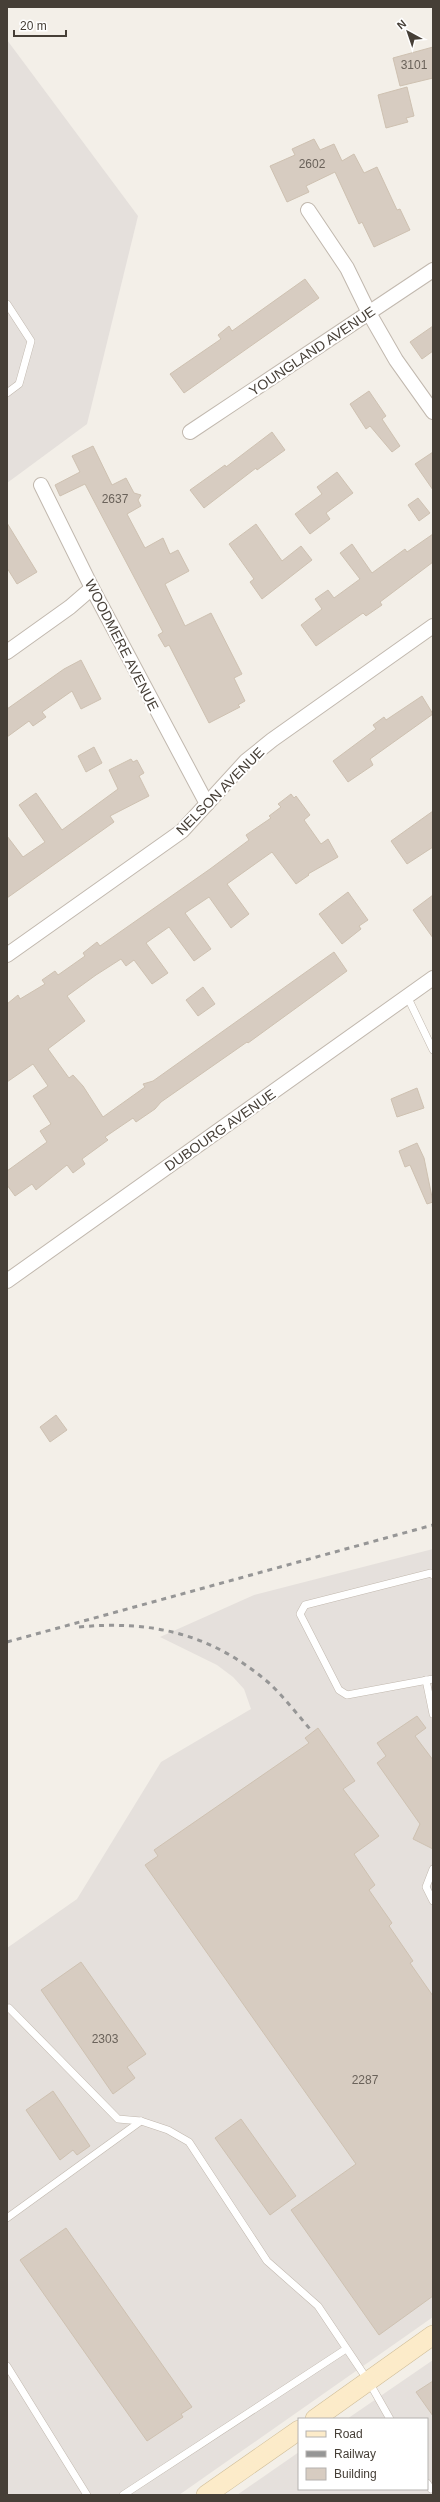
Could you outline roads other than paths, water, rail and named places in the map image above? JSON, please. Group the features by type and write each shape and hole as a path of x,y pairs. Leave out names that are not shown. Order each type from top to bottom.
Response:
{"street":[{"path":"308,210 347,268 369,313 396,360 433,412"},
{"name":"YOUNGLAND AVENUE","path":"190,432 433,270"},
{"name":"WOODMERE AVENUE","path":"41,485 92,588 207,804"},
{"path":"7,652 70,607 92,588"},
{"name":"NELSON AVENUE","path":"7,955 182,831 246,762 272,740 433,626"},
{"name":"DUBOURG AVENUE","path":"7,1282 433,978"},
{"path":"316,2418 433,2335"},
{"path":"206,2495 298,2431"}],"lane":[{"path":"7,304 31,341 19,384 7,393"},
{"path":"407,996 433,1050"},
{"path":"433,1574 431,1573 305,1605 300,1614 339,1690 347,1695 430,1679 433,1714"},
{"path":"433,1869 426,1887 433,1901"},
{"path":"9,2008 118,2119 141,2121 168,2130 189,2142 267,2261 318,2306 369,2382 389,2418"},
{"path":"7,2218 141,2121"},
{"path":"123,2495 346,2348"},
{"path":"7,2366 87,2495"}],"railway":[{"path":"7,1642 433,1525"},
{"path":"79,1627 106,1625 156,1629 180,1634 203,1642 226,1653 247,1666 269,1683 310,1729"}]}
